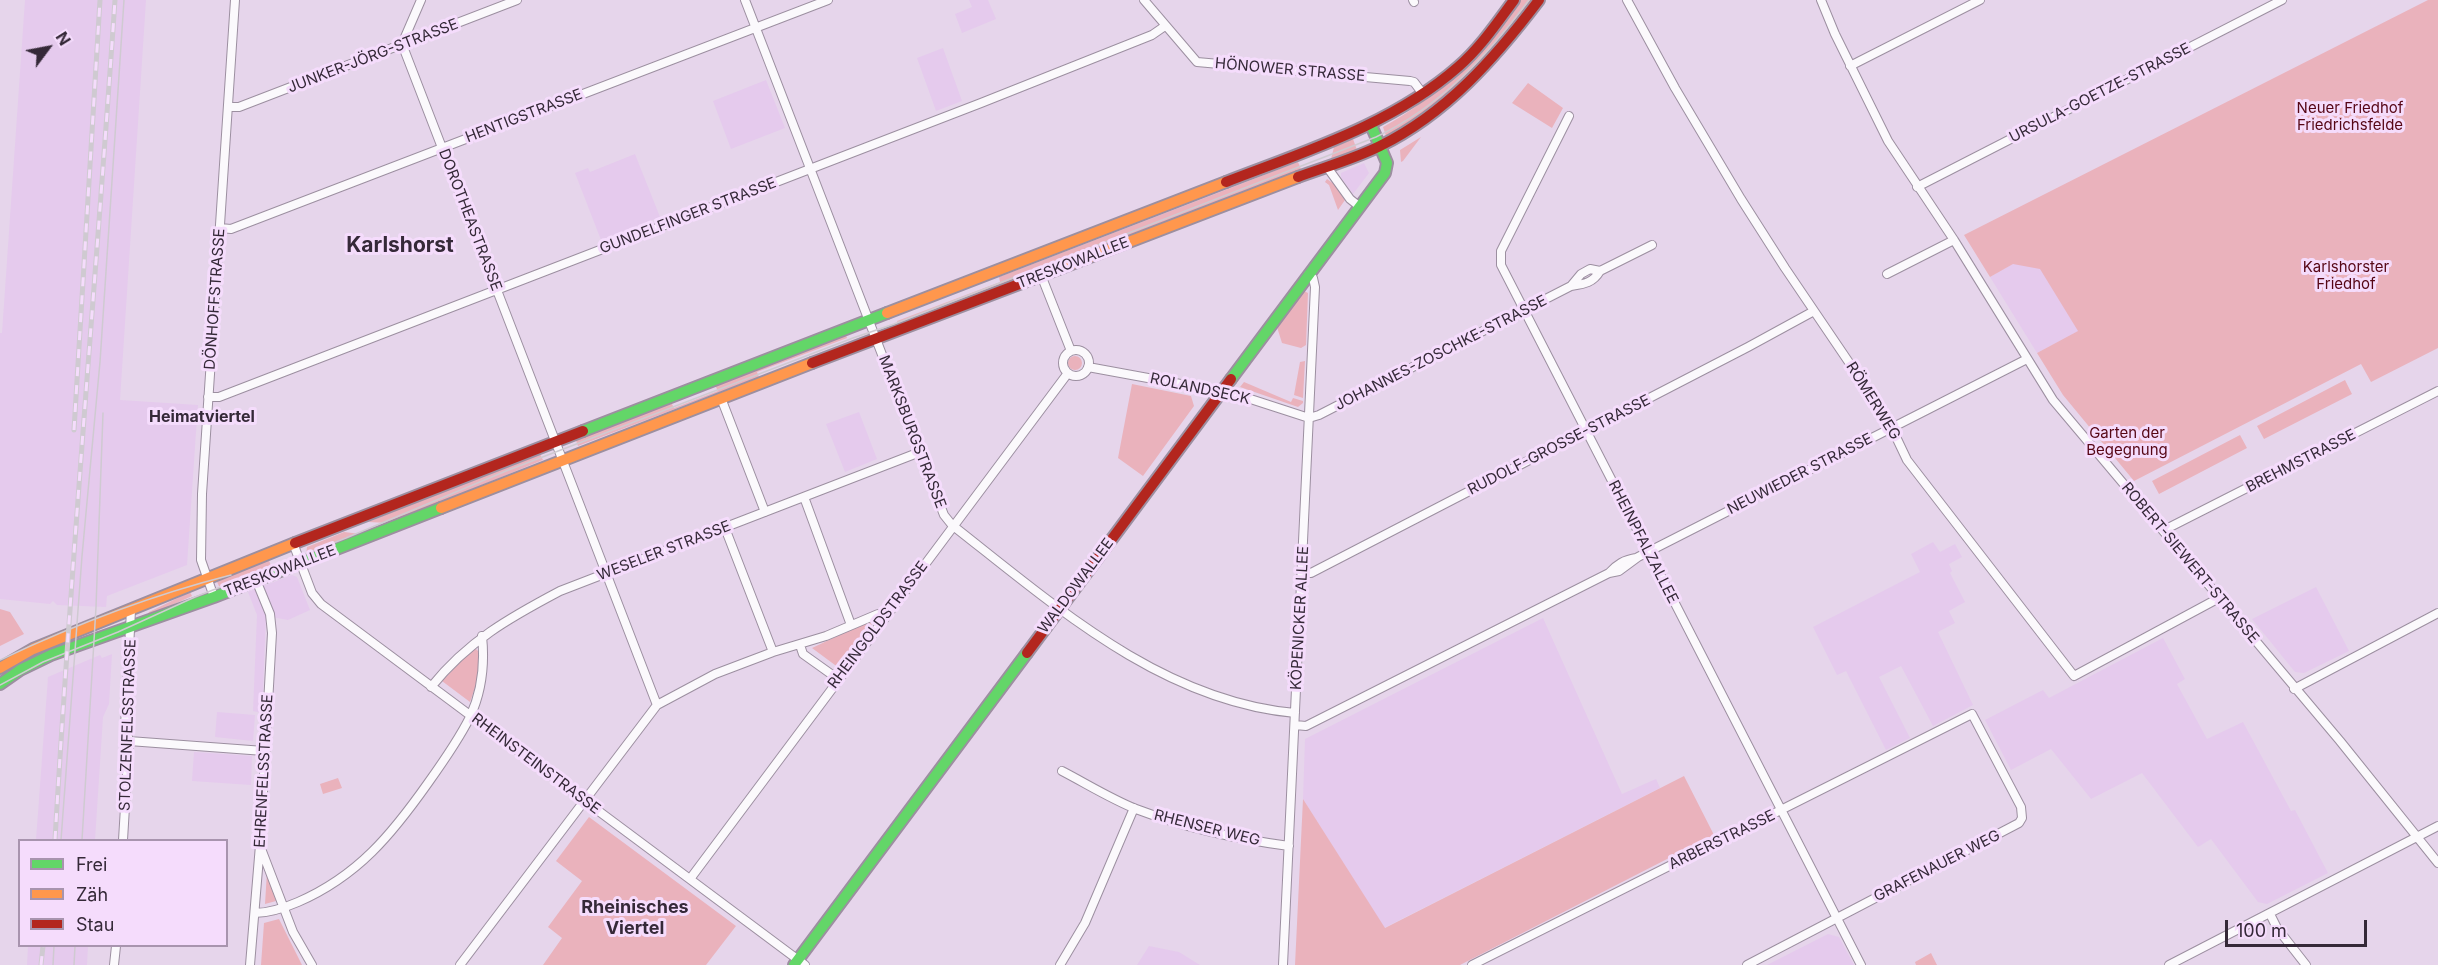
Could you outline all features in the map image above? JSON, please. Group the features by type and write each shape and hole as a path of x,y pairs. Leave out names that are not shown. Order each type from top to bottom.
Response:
{"main road":[{"name":"TRESKOWALLEE","path":"0,668 33,649 206,577 1371,125 1423,94 1457,67 1475,50 1514,0"},
{"name":"TRESKOWALLEE","path":"0,684 20,670 51,655 214,597 721,398 1380,146 1432,112 1472,81 1497,55 1539,0"},
{"name":"WALDOWALLEE","path":"799,963 1060,608 1385,173 1387,163 1371,125"}],"street":[{"name":"DÖNHOFFSTRASSE","path":"214,597 201,560 201,519 235,0"},
{"path":"402,44 422,0"},
{"name":"JUNKER-JÖRG-STRASSE","path":"228,107 239,107 517,0"},
{"name":"MARKSBURGSTRASSE","path":"745,0 944,515 952,525 1060,608 1118,649 1170,678 1227,700 1295,713"},
{"name":"HENTIGSTRASSE","path":"220,228 231,229 828,0"},
{"name":"HÖNOWER STRASSE","path":"1144,0 1197,62 1410,81 1414,82 1423,94"},
{"name":"RÖMERWEG","path":"1627,0 1730,180 1893,428 1907,460 2074,676 2219,598"},
{"name":"ROBERT-SIEWERT-STRASSE","path":"1821,0 1850,66 1888,141 2054,400 2418,836 2438,863"},
{"path":"1850,66 1980,0"},
{"name":"URSULA-GOETZE-STRASSE","path":"1917,187 2282,0"},
{"name":"GUNDELFINGER STRASSE","path":"208,397 219,397 810,169 1152,35 1165,26"},
{"name":"DOROTHEASTRASSE","path":"402,44 555,441"},
{"name":"RHEINPFALZALLEE","path":"1569,116 1499,257 1501,265 1862,965"},
{"path":"1327,167 1350,199 1360,207"},
{"path":"1887,274 1953,240"},
{"name":"JOHANNES-ZOSCHKE-STRASSE","path":"1309,418 1319,415 1571,286 1581,274 1590,268 1600,271 1652,245"},
{"name":"KÖPENICKER ALLEE","path":"1283,965 1316,284 1308,274"},
{"path":"1041,275 1071,351"},
{"name":"RUDOLF-GROSSE-STRASSE","path":"1303,572 1311,573 1814,311"},
{"path":"1068,373 1063,362 1071,351 1084,353 1088,360 1088,368"},
{"name":"NEUWIEDER STRASSE","path":"1295,725 1306,726 1609,573 1619,571 1638,557 2027,359"},
{"name":"ROLANDSECK","path":"1068,373 1079,376 1088,368 1235,394 1309,418"},
{"name":"RHEINGOLDSTRASSE","path":"690,879 952,525 1068,373"},
{"name":"BREHMSTRASSE","path":"2164,532 2438,392"},
{"path":"721,398 765,512"},
{"path":"555,441 657,705"},
{"name":"WESELER STRASSE","path":"431,687 449,664 482,636 518,613 560,591 920,452"},
{"path":"804,497 851,625"},
{"path":"725,528 773,652"},
{"name":"RHEINSTEINSTRASSE","path":"293,543 312,593 321,604 799,963"},
{"name":"EHRENFELSSTRASSE","path":"250,965 260,845 272,633 270,614 256,580"},
{"name":"STOLZENFELSSTRASSE","path":"123,839 129,741 125,726 131,610"},
{"path":"2294,688 2438,613"},
{"path":"460,965 657,705 715,674 773,652 800,645 878,614 883,618"},
{"path":"255,913 283,908 308,898 349,872 387,838 438,769 470,716 481,681 484,660 482,636"},
{"path":"800,645 803,654 838,679"},
{"name":"ARBERSTRASSE","path":"1472,965 1972,714"},
{"name":"GRAFENAUER WEG","path":"1747,965 2019,823 2022,818 2021,807 1972,714"},
{"path":"129,741 264,751"},
{"name":"RHENSER WEG","path":"1062,771 1134,808 1206,831 1288,846"},
{"path":"1060,965 1085,923 1134,808"},
{"path":"2169,965 2438,826"},
{"path":"260,845 293,932 312,965"},
{"path":"2270,914 2277,928 2306,965"},
{"path":"114,965 116,947"}],"shaded area":[{"path":"25,0 146,0 120,400 198,405 187,565 107,596 106,607 57,605 53,601 50,604 0,599 0,333 2,333"},
{"path":"969,0 988,0 996,19 962,33 955,14 972,7"},
{"path":"943,48 962,101 936,111 917,58"},
{"path":"766,80 785,128 731,149 713,101"},
{"path":"635,154 660,217 601,240 575,173 588,168 590,172"},
{"path":"1364,163 1369,173 1353,194 1341,177 1341,173"},
{"path":"2031,253 2079,331 2037,353 1990,277"},
{"path":"859,412 877,459 845,472 826,424"},
{"path":"1933,542 1940,552 1955,544 1962,557 1949,564 1952,571 1950,573 1965,602 1949,611 1955,623 1938,632 1973,705 1933,726 1901,666 1879,677 1910,738 1886,750 1846,671 1837,675 1813,627 1920,572 1911,554"},
{"path":"292,575 297,577 310,610 288,620 266,616 262,713 253,711 257,615 248,592"},
{"path":"2316,587 2349,651 2304,673 2295,672 2252,619"},
{"path":"1543,618 1622,794 1656,779 1660,788 1384,928 1303,799 1305,739"},
{"path":"2163,638 2185,679 2177,684 2207,739 2243,722 2291,811 2295,810 2328,873 2267,904 2258,902 2211,839 2198,847 2142,773 2091,799 2051,749 2011,770 1985,720 2043,690 2049,698"},
{"path":"112,654 109,704 103,717 95,839 36,839 48,677 100,655 102,658"},
{"path":"217,712 255,715 253,741 215,737"},
{"path":"194,752 252,756 251,785 192,781"},
{"path":"1828,934 1839,937 1854,965 1767,965"},
{"path":"1149,946 1179,952 1200,965 1137,965"},
{"path":"28,947 88,947 87,965 27,965"}],"green space":[{"path":"1520,0 1533,0 1479,65 1432,107 1386,136 1383,127 1404,115 1441,87 1475,54"},
{"path":"2428,0 2438,0 2438,348 2371,382 2361,364 2134,481 2063,395 2037,353 2078,331 2040,269 2013,264 1990,277 1964,235"},
{"path":"1528,83 1563,108 1552,128 1512,103"},
{"path":"1421,137 1403,161 1401,162 1400,150"},
{"path":"1353,139 1357,150 1331,159 1334,147"},
{"path":"1298,162 1301,169 898,325 897,321 1000,282 999,277"},
{"path":"1327,179 1334,184 1345,200 1338,210 1329,185 1325,182"},
{"path":"1304,291 1308,293 1306,345 1301,348 1282,343 1277,327"},
{"path":"846,335 847,338 757,372 759,377 578,446 575,438 671,402 674,408 718,391 716,387 711,386"},
{"path":"1075,356 1080,358 1082,363 1080,368 1075,370 1070,368 1068,363 1070,358"},
{"path":"1305,361 1303,398 1294,395 1300,362"},
{"path":"2345,380 2352,394 2264,439 2257,426"},
{"path":"1244,382 1291,402 1293,398 1303,403 1298,407 1240,387"},
{"path":"1132,384 1191,396 1194,406 1143,476 1118,458"},
{"path":"2240,435 2247,448 2159,494 2152,481"},
{"path":"539,452 543,460 389,523 368,522"},
{"path":"344,532 361,534 306,556 307,547"},
{"path":"268,558 272,568 225,587 219,586 217,582 229,573"},
{"path":"190,592 192,596 146,617 149,612"},
{"path":"0,609 10,612 24,634 0,646"},
{"path":"869,621 872,625 839,668 812,648"},
{"path":"476,649 480,653 479,666 470,702 442,681 472,650"},
{"path":"1684,776 1714,835 1460,965 1295,965 1303,799 1385,928"},
{"path":"338,778 342,788 323,794 320,784"},
{"path":"589,817 736,926 706,965 543,965 562,938 548,927 582,881 556,861"},
{"path":"267,872 276,901 265,904"},
{"path":"279,919 302,965 261,965 264,923"},
{"path":"1931,953 1937,965 1916,965 1915,962"}],"tram line":[{"path":"61,839 82,556 100,362 124,0"},
{"path":"0,685 43,662 118,632 195,597 346,538 506,471 894,324 1376,137 1421,111 1461,78 1496,41 1529,0"},
{"path":"82,839 96,607 103,413"},
{"path":"0,660 114,612 231,575"},
{"path":"53,965 54,947"},
{"path":"74,965 75,947"}],"railway":[{"path":"74,430 100,0"},
{"path":"55,839 68,630 115,0"},
{"path":"41,965 43,947"}],"traffic: fast":[{"path":"1231,379 1385,173 1387,163 1371,125"},
{"path":"583,431 887,313"},
{"path":"0,684 20,670 51,655 214,597 441,508"},
{"path":"794,965 1027,653"}],"traffic: slow":[{"path":"1056,270 1298,177"},
{"path":"887,313 1226,182"},
{"path":"441,508 812,363"},
{"path":"0,668 33,649 295,543"}],"traffic: jam":[{"path":"1226,182 1348,134 1406,105 1433,87 1466,60 1514,0"},
{"path":"1298,177 1370,151 1404,133 1427,117 1448,101 1487,63 1539,0"},
{"path":"812,363 1056,270"},
{"path":"1027,653 1231,379"},
{"path":"295,543 583,431"}],"district":[{"name":"Karlshorst","path":"400,246"},
{"name":"Heimatviertel","path":"202,417"},
{"name":"Rheinisches Viertel","path":"635,918"}],"park label":[{"name":"Neuer Friedhof Friedrichsfelde","path":"2350,116"},
{"name":"Karlshorster Friedhof","path":"2346,276"},
{"name":"Garten der Begegnung","path":"2127,442"}]}
